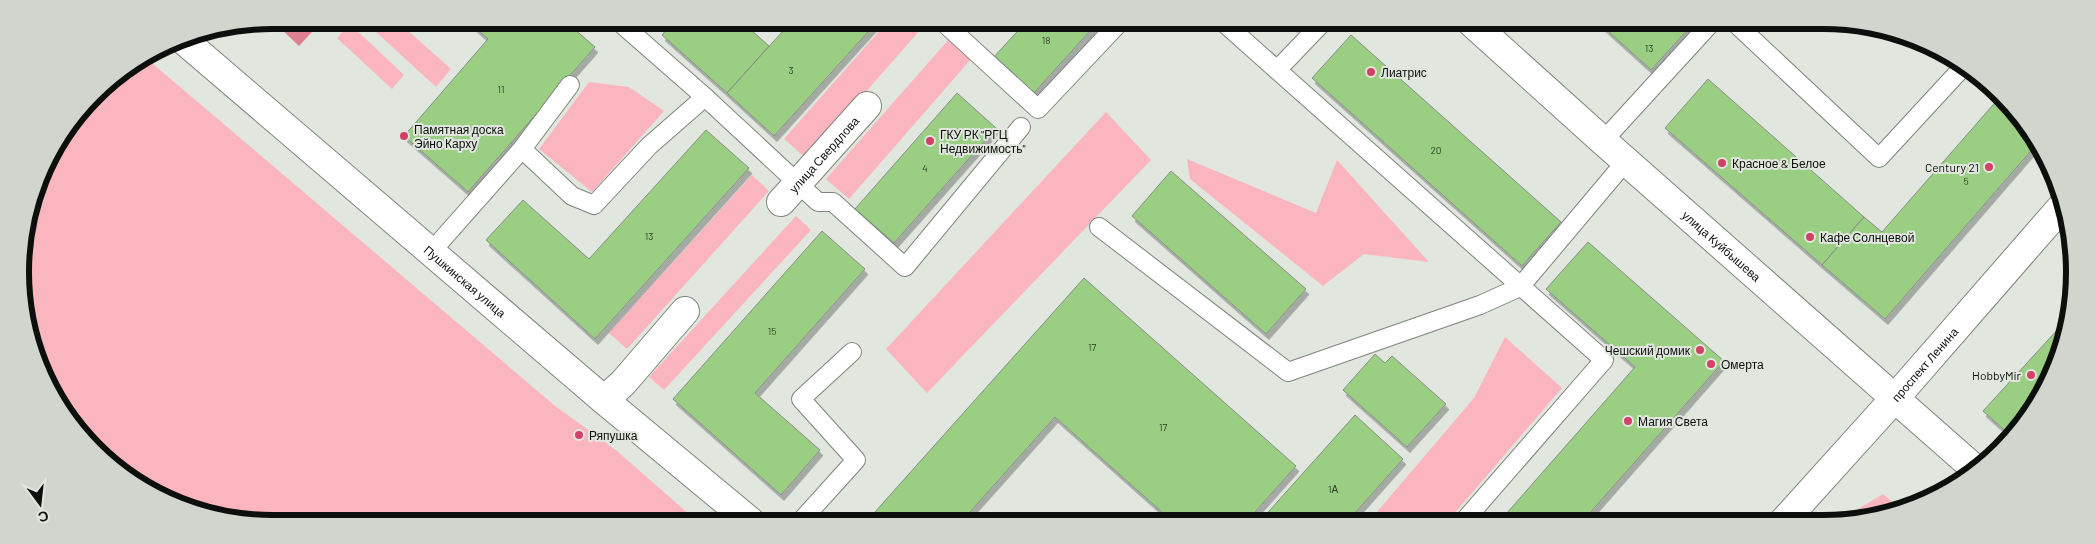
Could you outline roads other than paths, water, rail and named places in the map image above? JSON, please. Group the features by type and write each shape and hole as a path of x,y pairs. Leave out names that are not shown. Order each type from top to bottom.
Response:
{"street":[{"name":"улица Куйбышева","path":"1480,29 1603,141 1971,465"},
{"name":"Пушкинская улица","path":"188,44 604,400 743,515"},
{"name":"улица Свердлова","path":"790,193 867,106"},
{"name":"проспект Ленина","path":"1789,515 1896,398 2058,210"},
{"path":"604,400 623,383 685,311"}],"lane":[{"path":"627,29 705,97 790,193 818,202 833,202 905,267 1021,127"},
{"path":"950,29 1038,109 1113,29"},
{"path":"1231,29 1604,360 1469,515"},
{"path":"1278,70 1317,29"},
{"path":"1603,141 1706,29"},
{"path":"1741,29 1879,158 1959,71"},
{"path":"431,252 522,149 570,85"},
{"path":"522,149 572,196 594,205 650,146 705,97"},
{"path":"1099,227 1288,372 1480,305 1520,287 1626,161"},
{"path":"806,515 856,460 801,399 852,352"}],"place":[{"name":"Лиатрис","path":"1371,72"},
{"name":"Памятная доска Эйно Карху","path":"404,136"},
{"name":"ГКУ РК \"РГЦ Недвижимость\"","path":"930,141"},
{"name":"Красное & Белое","path":"1722,163"},
{"name":"Century 21","path":"1989,167"},
{"name":"Кафе Солнцевой","path":"1810,237"},
{"name":"Чешский домик","path":"1700,350"},
{"name":"Омерта","path":"1711,364"},
{"name":"HobbyMir","path":"2031,375"},
{"name":"Магия Света","path":"1628,421"},
{"name":"Ряпушка","path":"579,435"}]}
